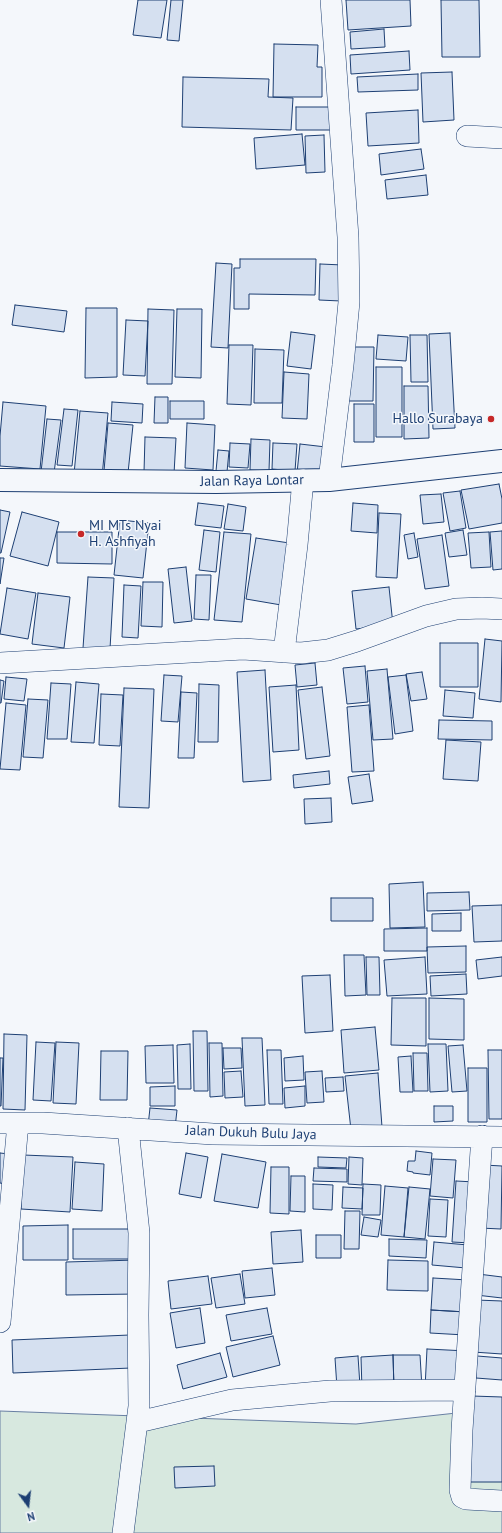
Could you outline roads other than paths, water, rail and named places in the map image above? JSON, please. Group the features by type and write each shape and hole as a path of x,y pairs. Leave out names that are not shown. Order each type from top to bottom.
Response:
{"street":[{"path":"329,480 349,302 348,237 331,0"},
{"path":"467,136 502,138"},
{"name":"Jalan Raya Lontar","path":"0,480 216,482 329,480 502,461"},
{"path":"284,652 303,480"},
{"path":"0,663 243,649 302,653 328,650 426,616 456,609 502,609"},
{"path":"0,1322 9,1123"},
{"name":"Jalan Dukuh Bulu Jaya","path":"9,1123 128,1128 213,1134 492,1136"},
{"path":"122,1533 140,1406 138,1315 139,1234 128,1128"},
{"path":"492,1136 465,1390 461,1494 462,1498 466,1499 502,1501"},
{"path":"138,1422 232,1400 330,1391 465,1390"}],"place":[{"name":"Hallo Surabaya","path":"491,419"},
{"name":"MI MTs Nyai H. Ashfiyah","path":"81,534"}]}
